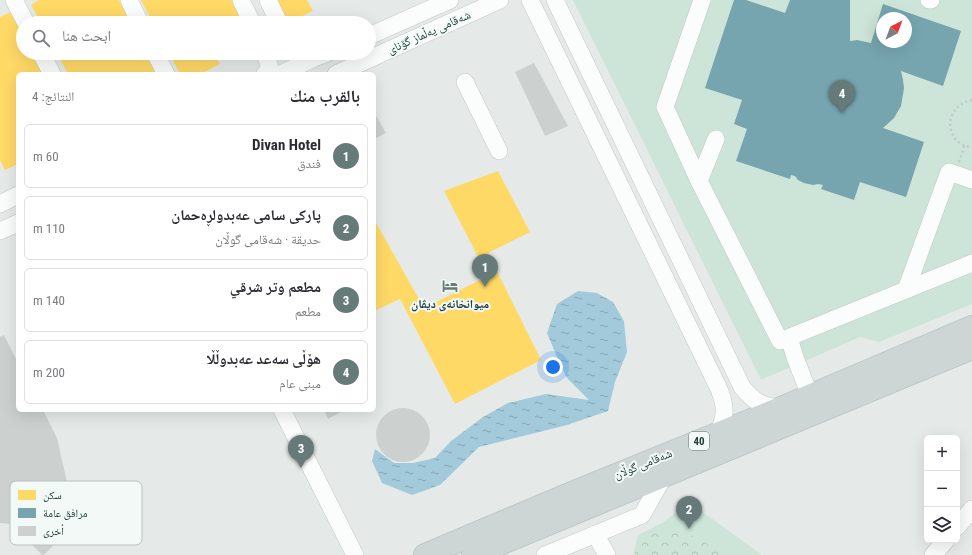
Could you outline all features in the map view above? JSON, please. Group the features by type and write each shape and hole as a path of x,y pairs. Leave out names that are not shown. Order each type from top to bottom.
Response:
{"main road":[{"name":"شەقامی گوڵان","path":"473,555 538,518 579,490 810,396 972,327"},
{"name":"شەقامی گوڵان","path":"425,555 664,476 972,348"}],"street":[{"path":"14,0 22,16"},
{"path":"129,0 137,16"},
{"path":"241,0 249,16"},
{"path":"268,0 276,16"},
{"name":"شەقامی یەڵماز گۆنای","path":"376,33 450,0"},
{"name":"شەقامی یەڵماز گۆنای","path":"376,56 500,0"},
{"path":"530,0 723,397 724,413 722,425 718,433"},
{"path":"555,0 742,387 748,394 763,405 780,408"},
{"path":"702,0 665,107 698,181 780,341 972,264"},
{"path":"45,60 51,72"},
{"path":"159,60 165,72"},
{"path":"267,60 270,68 267,72"},
{"path":"284,72 305,60"},
{"name":"شەقامی یەڵماز گۆنای","path":"340,72 367,60"},
{"path":"465,82 499,151"},
{"path":"698,181 716,139"},
{"path":"906,290 949,172 972,180"},
{"path":"0,204 16,196"},
{"path":"0,231 16,224"},
{"path":"789,338 810,396"},
{"path":"719,389 728,394 733,392 737,389 739,384 738,379"},
{"path":"283,412 355,555"},
{"path":"545,555 642,515 664,476"},
{"path":"960,523 972,509"},
{"path":"596,534 607,555"},
{"path":"933,555 943,543"}],"path":[{"path":"972,100 959,106 953,112 950,121 950,128 953,136 960,144 972,148"}],"green space":[{"path":"573,0 972,0 972,304 879,342 860,337 761,380"},
{"path":"689,502 762,555 633,555 638,535 664,522"},
{"path":"664,529 686,532 706,543 720,555 635,555 635,548 640,537"}],"water":[{"path":"578,291 597,293 613,302 624,321 627,352 615,382 608,411 567,425 479,447 440,485 412,495 382,483 372,461 375,449 394,463 413,463 435,458 451,441 483,417 508,403 546,394 589,400 567,378 547,333 557,304"}],"building: سكن":[{"path":"39,0 119,0 127,16 37,16 31,5"},
{"path":"141,0 232,0 240,16 149,16"},
{"path":"272,0 307,0 313,11 303,16 280,16"},
{"path":"13,11 16,17 16,60 38,60 44,72 16,72 16,165 5,170 0,160 0,17"},
{"path":"61,60 151,60 157,72 67,72"},
{"path":"173,60 217,60 220,64 205,72 179,72"},
{"path":"498,171 530,232 488,253 541,360 455,404 400,299 376,310 376,223 424,308 488,276 444,191"}],"building: مرافق عامة":[{"path":"734,0 746,0 785,13 790,0 850,0 850,41 857,40 871,43 876,27 876,48 912,48 912,14 961,31 943,86 901,71 904,88 901,106 894,118 883,128 924,142 906,197 860,182 854,200 821,189 823,185 804,183 798,180 795,176 791,175 790,179 736,161 747,129 734,124 742,100 705,88"},
{"path":"883,4 906,12 881,12"}],"building: أخرى":[{"path":"534,63 568,126 545,136 515,72"},
{"path":"376,116 386,133 376,138"},
{"path":"4,335 16,359 16,412 44,412 57,438 67,481 10,481 10,524 0,523 0,337"},
{"path":"398,408 408,408 418,412 426,420 430,430 430,440 426,450 418,458 408,462 398,462 388,458 380,450 376,440 376,430 380,420 388,412"},
{"path":"325,412 341,412 328,419"},
{"path":"32,545 54,545 44,555 42,555"}],"place":[{"name":"ھۆڵی سەعد عەبدوڵڵا","path":"842,113"},
{"name":"میوانخانەی دیڤان","path":"450,286"},
{"name":"Divan Hotel","path":"485,287"},
{"name":"مطعم وتر شرقي","path":"301,468"},
{"name":"پارکی سامی عەبدولڕەحمان","path":"689,529"}]}
